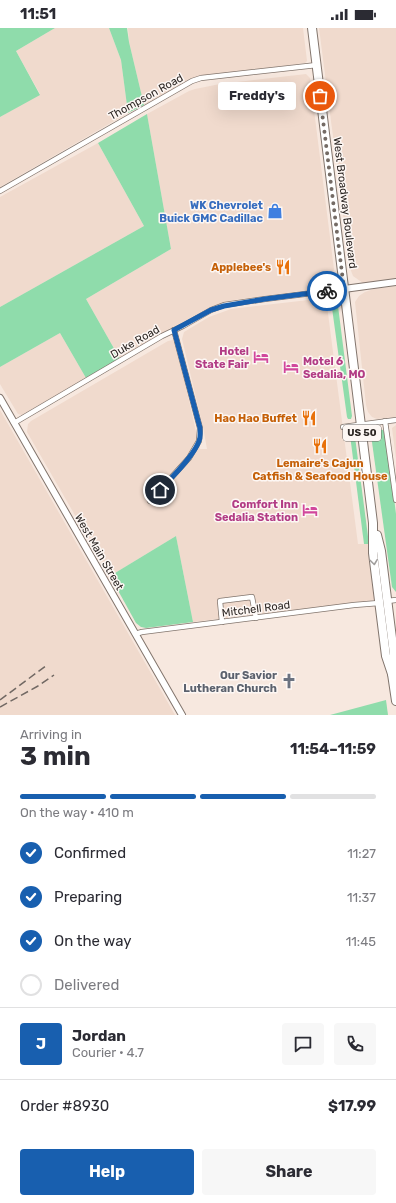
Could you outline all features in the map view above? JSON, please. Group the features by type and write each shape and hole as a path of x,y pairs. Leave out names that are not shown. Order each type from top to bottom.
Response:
{"highway":[{"name":"West Broadway Boulevard","path":"312,28 373,523 381,551 383,602 394,654 392,674 396,701"}],"main road":[{"path":"344,289 396,282"},
{"name":"West Main Street","path":"0,398 182,715"}],"street":[{"name":"Thompson Road","path":"0,191 192,81 201,78 317,65"},
{"name":"Duke Road","path":"14,423 162,336 211,310 224,306 280,297 344,289"},
{"path":"150,501 189,458 199,441 200,428 174,330"},
{"path":"343,427 396,420"},
{"path":"385,421 396,500"},
{"path":"222,622 220,602 252,597 256,618"},
{"name":"Mitchell Road","path":"135,634 396,600"}],"shaded area":[{"path":"55,28 109,28 121,60 128,113 0,187 0,117 40,94 16,51"},
{"path":"128,28 303,28 307,61 305,63 210,76 190,82 144,105 129,42"},
{"path":"319,28 396,28 396,279 363,283 353,276 350,268"},
{"path":"306,74 310,78 334,269 332,282 322,288 234,300 219,304 120,359 86,299 171,249 147,114 195,89 220,84"},
{"path":"98,143 144,226 0,307 0,197"},
{"path":"396,286 396,417 377,419 372,417 368,412 366,405 355,302 359,296 365,292 374,289"},
{"path":"326,298 358,544 369,544 376,594 375,599 371,601 193,622 176,536 110,576 27,432 28,424 168,341 173,340 176,343 200,449 207,449 182,339 184,332 209,317 231,309"},
{"path":"60,333 86,378 22,415 18,414 0,384 0,367"},
{"path":"0,410 175,715 0,715"},
{"path":"396,425 396,459 392,428"}],"green space":[{"path":"0,28 55,28 16,51 40,95 0,117"},
{"path":"109,28 127,28 144,105 128,113 121,60"},
{"path":"147,114 171,249 86,299 120,359 86,378 60,333 0,367 0,307 144,226 98,143"},
{"path":"326,298 336,302 338,306 352,416 351,419 348,419 347,417 332,308 330,304 326,302"},
{"path":"378,429 383,430 386,435 396,514 396,592 392,587 371,435 373,431"},
{"path":"351,432 354,433 355,437 369,544 364,544 350,435"},
{"path":"176,536 193,622 146,628 141,627 136,623 110,576"},
{"path":"386,700 388,715 330,715"}],"railway":[{"path":"0,700 47,665"},
{"path":"0,707 38,686 54,675"}],"way so far":[{"path":"320,96 344,289 327,291"}],"place":[{"name":"Freddy's","path":"320,96"},
{"name":"WK Chevrolet Buick GMC Cadillac","path":"275,211"},
{"name":"Applebee's","path":"283,267"},
{"name":"Hotel State Fair","path":"261,357"},
{"name":"Motel 6 Sedalia, MO","path":"291,367"},
{"name":"Hao Hao Buffet","path":"309,418"},
{"name":"Lemaire's Cajun Catfish & Seafood House","path":"320,446"},
{"name":"Comfort Inn Sedalia Station","path":"310,510"},
{"name":"Our Savior Lutheran Church","path":"289,681"}],"route":[{"path":"160,490 189,458 199,441 200,435 200,428 174,330 211,310 231,304 327,291"}]}
